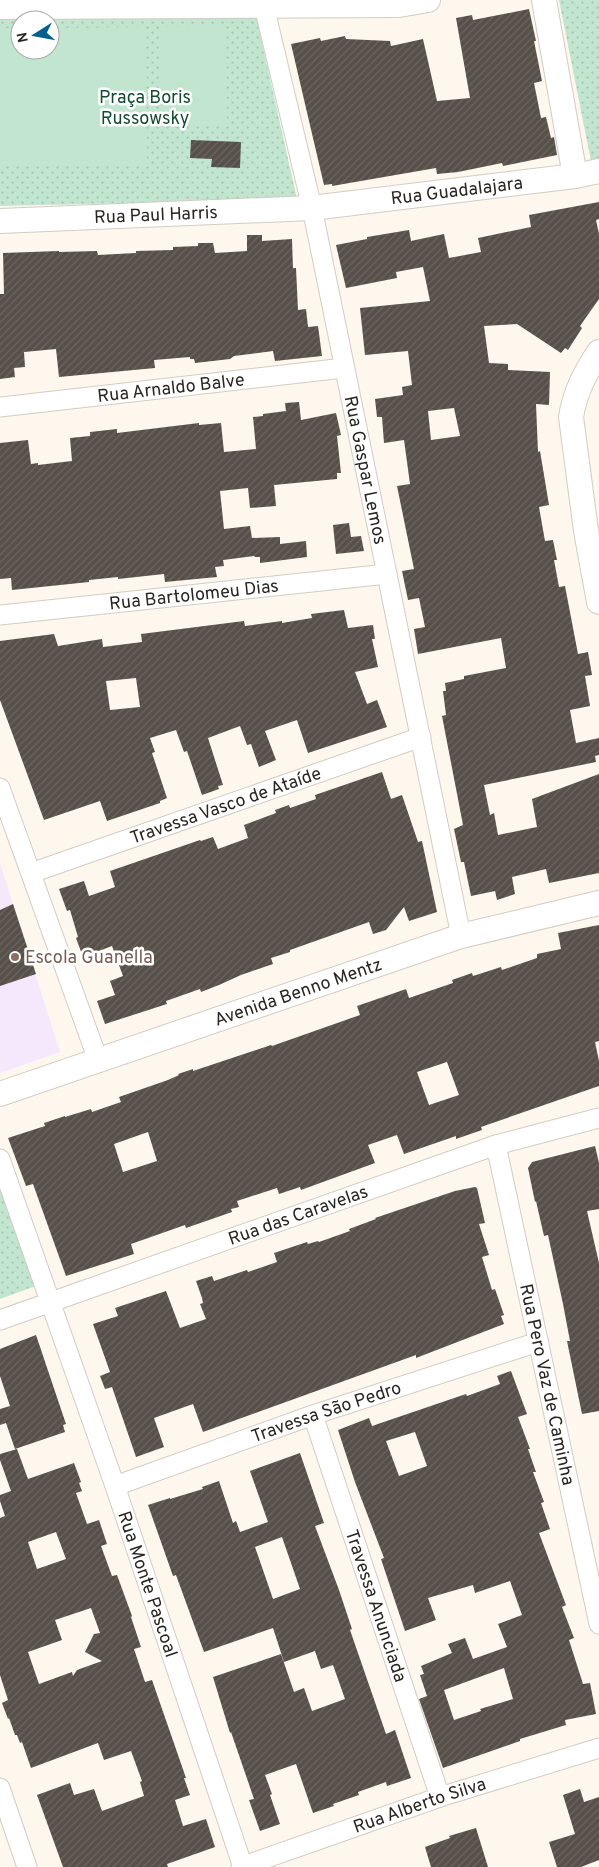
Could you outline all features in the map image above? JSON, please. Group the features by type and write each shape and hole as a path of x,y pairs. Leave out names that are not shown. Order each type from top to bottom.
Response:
{"street":[{"path":"0,7 400,5 428,0"},
{"path":"544,0 575,176"},
{"name":"Rua Gaspar Lemos","path":"264,6 312,208 461,936"},
{"name":"Rua Guadalajara","path":"312,208 575,176 599,171"},
{"name":"Rua Paul Harris","path":"0,222 312,208"},
{"path":"598,590 586,531 571,416 574,400 589,382 586,371 599,352"},
{"name":"Rua Arnaldo Balve","path":"0,407 344,368"},
{"name":"Rua Bartolomeu Dias","path":"0,615 387,574"},
{"name":"Travessa Vasco de Ataíde","path":"31,873 421,738"},
{"path":"0,788 98,1060"},
{"name":"Avenida Benno Mentz","path":"0,1094 461,936 599,903"},
{"name":"Rua das Caravelas","path":"0,1320 496,1145 599,1118"},
{"name":"Rua Pero Vaz de Caminha","path":"496,1145 599,1624"},
{"name":"Rua Monte Pascoal","path":"0,1159 115,1486 242,1867"},
{"name":"Travessa São Pedro","path":"115,1486 313,1415 538,1342"},
{"name":"Travessa Anunciada","path":"313,1415 440,1797"},
{"name":"Rua Alberto Silva","path":"242,1867 440,1797 599,1748"},
{"path":"0,1788 27,1867"}],"shaded area":[{"name":"Escola Guanella","path":"0,863 60,1052 0,1073"}],"green space":[{"path":"559,0 599,0 599,160 591,161"},
{"name":"Praça Boris Russowsky","path":"255,11 297,199 0,206 0,15 10,15 10,60 60,60 60,14"},
{"path":"226,26 227,124 161,124 161,27"},
{"path":"146,27 147,164 0,166 0,28 10,28 10,60 60,60 60,28"},
{"path":"0,1183 36,1286 0,1299"}],"building":[{"path":"529,9 542,81 534,83 541,118 546,117 551,138 554,137 557,155 503,166 502,163 458,172 437,174 436,168 332,186 332,184 324,185 291,44 320,38 321,41 345,36 346,39 390,41 391,46 423,39 437,101 470,98 456,18 472,15 473,20"},
{"path":"191,140 241,142 240,168 211,167 212,159 190,158"},
{"path":"599,202 599,219 596,220 599,234 599,299 580,326 582,328 568,350 565,348 561,353 517,324 484,326 489,363 508,364 508,370 550,372 549,405 536,404 538,452 540,451 549,505 539,507 545,541 553,540 557,560 554,560 559,587 565,586 578,654 588,652 592,675 585,676 590,706 570,710 576,743 599,738 599,755 595,756 596,762 484,785 490,815 494,813 498,835 537,827 532,799 599,774 599,873 549,883 546,869 512,877 515,894 497,900 495,891 471,896 464,862 461,862 454,829 463,825 442,716 446,715 443,691 446,691 445,683 464,679 464,676 506,668 501,638 418,654 414,629 425,627 419,598 408,600 402,571 414,569 397,486 410,484 404,440 384,443 382,417 377,417 375,399 403,395 402,387 412,385 408,351 365,355 360,308 430,301 423,267 396,272 397,278 346,288 336,245 367,239 367,237 409,230 411,241 444,234 449,258 481,252 478,238 531,227 529,215","holes":["454,408 460,436 431,440 428,411"]},
{"path":"247,235 262,235 262,241 292,239 293,268 296,268 298,310 306,309 308,327 318,326 322,356 275,361 273,351 195,363 194,359 190,359 190,357 154,360 155,368 59,377 56,349 24,352 25,367 14,368 15,377 0,379 0,294 4,294 3,253 97,251 98,255 173,250 173,247 198,246 198,243 213,243 215,253 247,251"},
{"path":"299,402 301,420 336,413 341,435 337,436 341,473 337,473 337,479 274,485 276,506 250,508 248,488 220,491 224,529 250,526 252,538 280,537 280,544 306,541 307,557 260,563 260,557 254,556 223,560 224,566 215,567 217,577 165,582 164,574 89,580 89,582 12,590 11,578 0,579 0,443 28,440 31,464 38,463 38,465 72,461 70,438 90,436 90,432 117,429 117,433 199,423 199,425 221,423 224,452 256,449 253,417 286,411 285,403"},
{"path":"349,523 351,537 361,536 364,551 336,554 333,525"},
{"path":"344,610 348,628 373,625 375,639 372,639 378,667 355,672 367,704 377,700 387,727 308,753 297,720 265,731 276,760 259,767 251,744 247,745 240,726 208,738 223,785 218,786 219,789 202,795 187,751 184,752 176,730 150,738 155,752 152,753 167,798 160,801 160,803 107,821 100,801 44,820 0,700 0,641 54,634 58,646 102,639 103,647 142,642 141,634 244,621 245,626 282,621 282,623 312,618 311,614","holes":["136,678 140,707 110,710 106,681"]},
{"path":"382,772 391,799 402,795 418,842 422,841 437,912 409,921 404,907 386,930 373,934 369,922 290,950 290,952 271,958 273,964 201,992 200,989 166,1001 167,1004 105,1024 97,1001 115,995 110,981 123,976 112,946 83,957 76,938 78,937 70,910 67,911 59,889 84,881 89,896 115,887 110,871 213,837 218,849 248,838 244,825 276,813 275,810 289,805 290,808 316,799 315,795"},
{"path":"13,904 36,974 0,986 0,910"},
{"path":"599,925 599,1041 595,1042 599,1061 599,1086 481,1127 482,1130 456,1139 456,1136 404,1154 397,1135 368,1145 375,1163 301,1190 300,1187 279,1194 277,1188 237,1201 239,1207 231,1209 232,1212 186,1228 185,1225 131,1244 134,1254 66,1276 33,1184 26,1186 8,1138 45,1126 44,1123 65,1116 91,1109 92,1112 121,1102 119,1097 168,1080 178,1074 272,1046 360,1015 357,1006 406,989 409,998 453,983 452,980 472,973 473,976 501,967 502,970 537,958 537,954 561,949 558,933","holes":["447,1062 459,1095 429,1105 417,1072","148,1132 157,1161 123,1172 114,1144"]},
{"path":"595,1146 599,1163 599,1209 587,1211 599,1263 599,1411 582,1414 567,1341 570,1341 563,1304 548,1235 544,1236 528,1168 532,1162"},
{"path":"477,1188 485,1223 479,1224 489,1255 482,1257 492,1290 495,1289 504,1315 501,1316 504,1324 416,1358 416,1355 203,1432 193,1404 154,1418 164,1447 136,1457 112,1387 105,1389 100,1376 110,1372 93,1324 118,1316 115,1308 166,1291 180,1328 206,1319 200,1304 203,1303 196,1281 212,1276 214,1281 247,1270 248,1272 277,1262 274,1253 307,1242 308,1244 319,1242 350,1231 349,1229 375,1218 455,1191"},
{"path":"36,1335 66,1424 63,1425 65,1432 15,1449 6,1423 0,1425 0,1409 10,1406 0,1376 0,1349"},
{"path":"511,1371 527,1414 518,1417 530,1449 528,1449 536,1472 533,1472 544,1502 541,1503 550,1529 539,1533 566,1605 562,1607 574,1638 569,1640 583,1684 590,1683 596,1714 565,1720 566,1725 520,1739 520,1741 443,1768 419,1699 427,1696 420,1675 424,1674 421,1666 452,1653 448,1644 465,1638 473,1659 507,1647 498,1624 522,1615 510,1581 475,1593 473,1585 428,1598 436,1620 405,1631 381,1559 384,1558 355,1482 338,1430 369,1418 372,1426 466,1394 467,1396 500,1384 497,1376","holes":["415,1432 427,1466 399,1476 386,1441","504,1668 513,1699 480,1709 481,1711 454,1720 444,1690"]},
{"path":"17,1449 28,1479 74,1463 81,1482 79,1483 82,1491 76,1493 87,1524 99,1520 107,1544 101,1546 112,1576 117,1575 141,1647 134,1649 145,1682 152,1680 186,1778 184,1778 190,1795 175,1800 183,1826 206,1819 215,1847 167,1864 168,1867 63,1867 37,1795 70,1783 74,1795 94,1789 102,1811 144,1796 140,1782 142,1781 131,1751 104,1760 98,1743 31,1768 22,1742 20,1743 17,1735 15,1735 8,1719 2,1703 8,1700 0,1675 0,1518 5,1516 0,1495 11,1491 0,1460 0,1454","holes":["56,1532 66,1559 37,1569 28,1542","91,1608 100,1633 94,1634 85,1652 102,1661 77,1670 73,1676 72,1672 39,1684 28,1652 62,1640 55,1620"]},
{"path":"300,1453 324,1523 315,1526 339,1590 352,1629 350,1630 386,1734 395,1730 411,1778 387,1786 386,1782 358,1792 359,1795 313,1813 296,1764 265,1775 280,1824 260,1831 249,1800 254,1799 230,1733 213,1677 281,1654 294,1692 304,1688 312,1711 345,1699 333,1665 321,1669 315,1651 284,1662 273,1628 204,1652 176,1575 173,1576 148,1505 203,1489 202,1487 219,1481 233,1523 236,1521 240,1532 268,1522 250,1471","holes":["282,1537 300,1589 273,1599 255,1547"]},
{"path":"580,1789 584,1802 599,1797 599,1860 581,1867 557,1867 549,1842 575,1834 563,1795"},
{"path":"476,1828 488,1867 431,1867 425,1847 450,1838 449,1836"}],"place":[{"name":"Escola Guanella","path":"15,957"}]}
